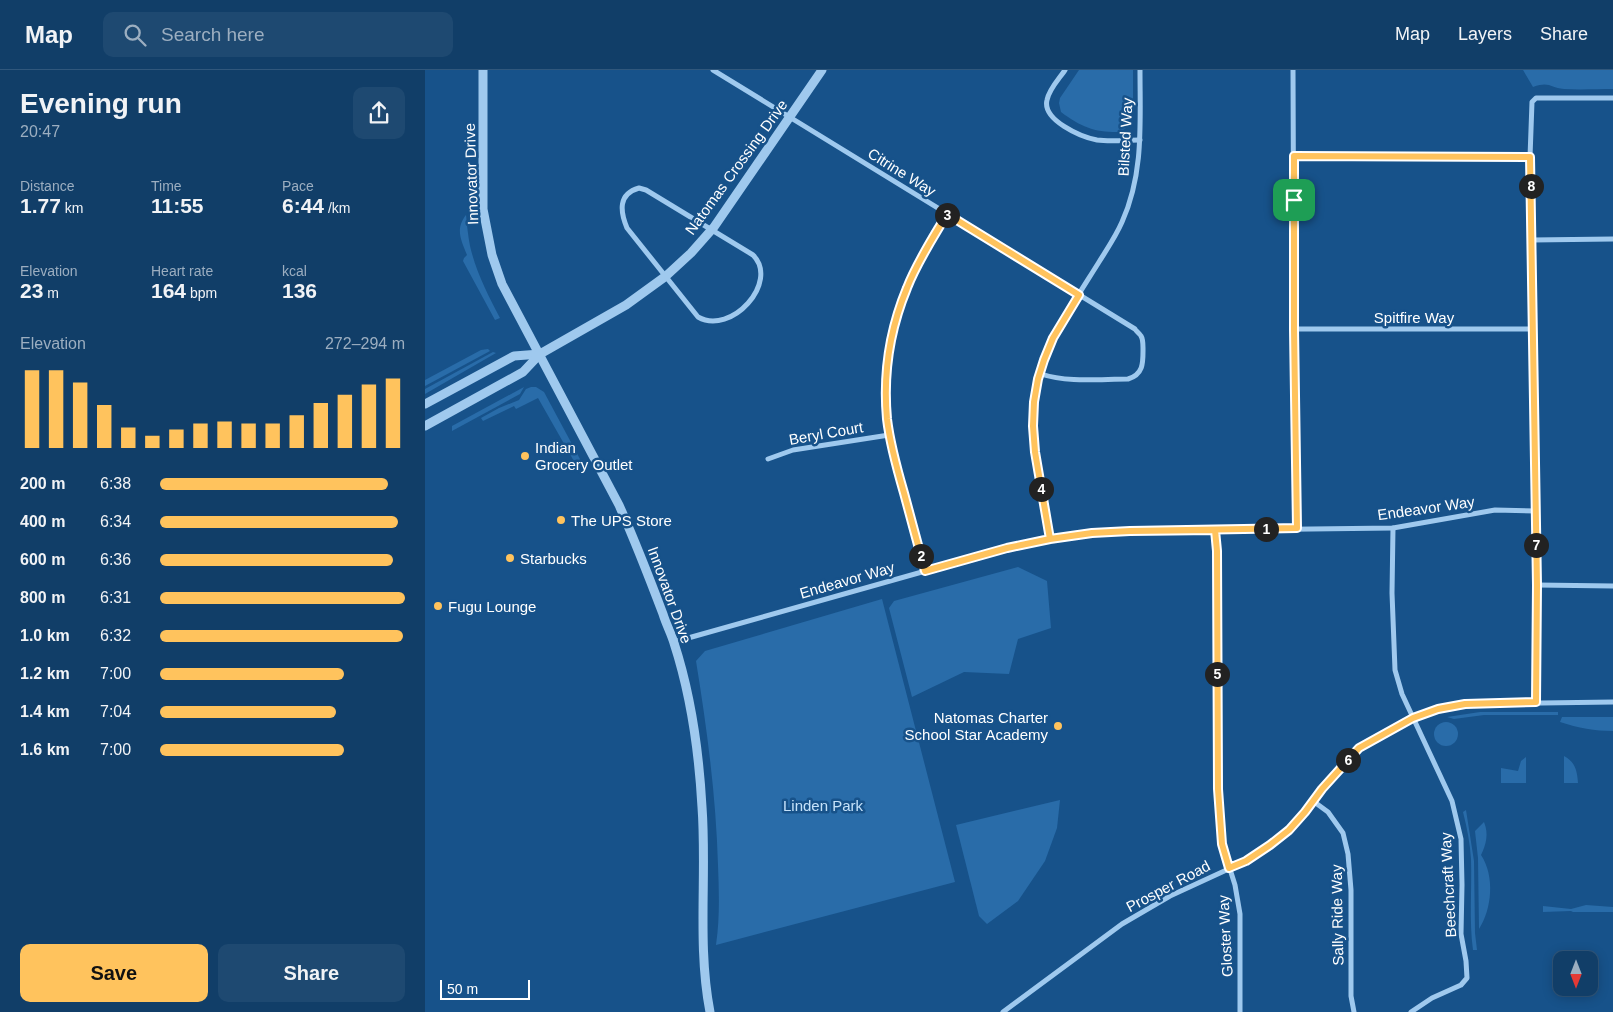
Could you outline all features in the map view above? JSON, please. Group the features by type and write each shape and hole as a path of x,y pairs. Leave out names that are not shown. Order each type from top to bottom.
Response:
{"street":[{"name":"Innovator Drive","path":"483,70 483,210 492,255 502,284 619,505 649,574 674,642 687,695 699,769 703,809 705,866 703,962 710,1012"},
{"name":"Citrine Way","path":"713,70 1135,329 1141,335 1143,341 1142,369 1128,379 1065,379 1051,378 1041,374"},
{"name":"Natomas Crossing Drive","path":"425,426 523,372 539,354 626,305 666,276 691,253 714,227 822,70"},
{"path":"1065,70 1047,98 1048,112 1053,119 1088,138 1099,140 1140,140"},
{"name":"Bilsted Way","path":"1050,539 1035,452 1033,426 1034,402 1038,379 1053,338 1122,224 1130,202 1136,180 1140,140 1140,70"},
{"path":"1293,70 1297,528"},
{"path":"1536,702 1537,585 1530,157 1532,102 1536,98 1613,98"},
{"path":"1294,156 1530,157"},
{"path":"639,188 646,190 753,255 761,267 757,289 744,308 726,319 713,322 705,321 698,317 666,276 627,228 622,205 627,193 631,190 639,188"},
{"path":"925,571 889,434 886,394 887,371 897,314 907,287 919,261 947,214"},
{"path":"1532,240 1613,240"},
{"name":"Spitfire Way","path":"1294,329 1533,329"},
{"name":"Natomas Crossing Drive","path":"425,404 515,356 539,354"},
{"name":"Beryl Court","path":"768,459 793,450 889,434"},
{"name":"Endeavor Way","path":"674,642 1007,548 1050,539 1092,533 1130,531 1393,528 1495,510 1536,511"},
{"name":"Beechcraft Way","path":"1393,528 1392,593 1395,670 1402,694 1451,800 1461,839 1463,885 1461,934 1467,978 1461,985 1432,998 1411,1012"},
{"name":"Gloster Way","path":"1215,530 1217,551 1218,789 1222,844 1237,892 1240,914 1241,1012"},
{"path":"1537,585 1613,586"},
{"name":"Prosper Road","path":"1003,1012 1122,924 1170,896 1246,861 1270,845 1289,830 1359,748 1413,718 1438,709 1465,704 1613,702"},
{"name":"Sally Ride Way","path":"1313,801 1327,812 1343,834 1348,854 1351,890 1351,996 1354,1012"}],"green space":[{"path":"1079,70 1133,70 1133,119 1123,132 1105,132 1083,126 1061,112 1060,98"},
{"path":"1523,70 1613,70 1613,89 1564,89 1547,85 1533,87"},
{"path":"466,215 470,246 476,265 500,318 495,320 463,261 467,255 460,230"},
{"path":"488,349 490,351 425,386 425,380 481,350"},
{"path":"493,352 496,353 425,394 425,389"},
{"path":"524,387 520,394 452,431 452,426"},
{"path":"536,387 544,392 581,461 575,463 538,398 516,409 514,406 483,421 481,418 519,400 526,389"},
{"path":"1018,567 1047,581 1051,628 1018,639 1009,674 964,672 912,697 889,608 894,601"},
{"name":"Linden Park","path":"882,599 955,882 716,945 719,895 717,839 707,737 696,661 705,651"},
{"path":"1480,712 1558,712 1558,715 1484,715 1454,719 1447,717"},
{"path":"1562,717 1613,717 1613,731 1573,726 1560,722"},
{"path":"1446,722 1451,723 1457,729 1457,739 1451,745 1446,746 1441,745 1435,739 1434,734 1435,729 1441,723"},
{"path":"1564,756 1575,767 1578,783 1564,783"},
{"path":"1526,757 1526,783 1501,783 1501,768 1518,771 1521,761"},
{"path":"1060,800 1057,828 1045,861 1018,901 987,924 979,916 956,825"},
{"path":"1466,810 1474,861 1477,950 1473,950 1472,939 1471,859 1463,812"},
{"path":"1484,822 1486,839 1481,855 1488,873 1490,892 1487,912 1479,929 1478,858 1475,831"},
{"path":"1586,905 1613,907 1613,912 1543,912 1543,906 1571,909"}],"place":[{"name":"Indian Grocery Outlet","path":"525,456"},
{"name":"The UPS Store","path":"561,520"},
{"name":"Starbucks","path":"510,558"},
{"name":"Fugu Lounge","path":"438,606"},
{"name":"Natomas Charter School Star Academy","path":"1058,726"}],"route":[{"path":"1294,200 1294,156 1530,157 1537,585 1536,702 1465,704 1438,709 1413,718 1359,748 1322,789 1289,830 1246,861 1229,868 1222,844 1218,789 1217,551 1215,530 1092,533 1050,539 1035,452 1034,402 1038,379 1053,338 1079,295 947,214 919,261 907,287 897,314 887,371 886,394 889,434 925,571 1007,548 1092,533 1130,531 1215,530 1297,528 1294,200"}]}
